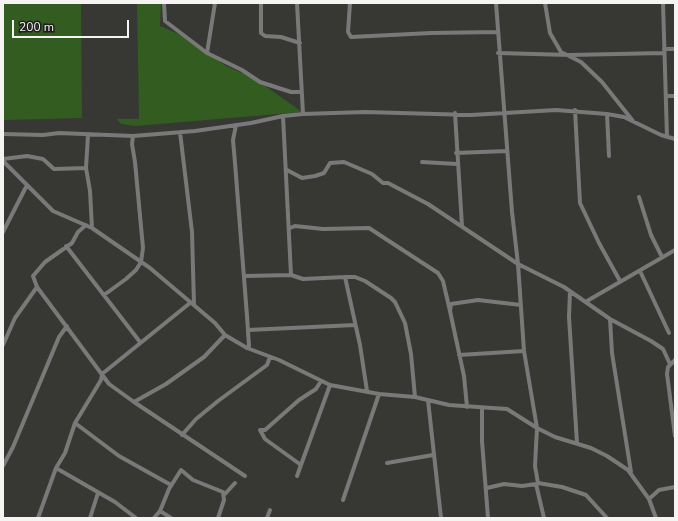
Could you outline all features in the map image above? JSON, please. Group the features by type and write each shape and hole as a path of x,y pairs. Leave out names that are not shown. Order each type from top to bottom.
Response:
{"street":[{"path":"164,3 165,21 207,53 242,70 260,82 291,92 301,92"},
{"path":"207,53 215,3"},
{"path":"261,3 261,33 265,36 281,37 300,43"},
{"path":"297,3 303,114"},
{"path":"350,3 348,32 351,37 431,32 497,32"},
{"path":"496,3 498,53 505,112 524,351 538,428 535,466 544,518"},
{"path":"545,3 550,33 561,52 570,55 581,62 602,82 633,122"},
{"path":"663,3 668,137"},
{"path":"498,53 570,55 675,50"},
{"path":"666,96 675,96"},
{"path":"623,108 624,117"},
{"path":"575,110 580,203 599,244 620,281"},
{"path":"3,134 133,136 236,125 283,116 303,114 471,115 505,112 575,110 624,117 675,139"},
{"path":"455,114 456,153 462,226"},
{"path":"607,114 610,156"},
{"path":"283,116 290,228 291,275"},
{"path":"236,125 233,140 234,163 250,346 247,348"},
{"path":"180,132 192,232 192,304"},
{"path":"88,135 86,168 90,191 92,228"},
{"path":"104,295 136,270 140,262 143,248 132,144 133,136"},
{"path":"456,153 507,151"},
{"path":"3,160 27,156 43,159 54,169 86,168"},
{"path":"3,160 54,211 92,228 140,262 170,284 226,335 247,348 330,384 379,394 415,397 467,407 482,409 502,407 507,409 555,437 578,443 607,456 631,474 649,499 656,518"},
{"path":"287,170 302,178 324,173 330,163 344,162 372,174 383,183 388,183 428,204 518,264 570,291 587,301 610,318 663,349 670,364"},
{"path":"422,162 457,164"},
{"path":"3,232 27,185"},
{"path":"639,197 651,235 662,257"},
{"path":"86,225 78,232 72,243 45,262 33,276 37,287 109,384 182,435 245,476"},
{"path":"290,228 295,226 323,229 369,228 438,273 443,281 450,311 467,407"},
{"path":"66,246 140,342"},
{"path":"587,301 675,250"},
{"path":"640,271 669,333"},
{"path":"244,276 291,275 303,280 355,277 365,281 391,298 395,302 405,323 411,354 415,397"},
{"path":"340,277 345,277 365,368 367,391"},
{"path":"3,345 15,318 37,287"},
{"path":"570,291 569,317 578,443"},
{"path":"450,311 451,304 453,303 478,300 521,305"},
{"path":"38,518 56,468 65,453 75,423 101,380 102,374 140,342 192,304"},
{"path":"610,318 612,353 631,474"},
{"path":"248,330 355,325"},
{"path":"3,466 13,447 59,337 67,326"},
{"path":"134,402 166,384 197,361 226,335"},
{"path":"459,355 524,351"},
{"path":"182,435 196,419 267,365 270,357"},
{"path":"675,360 668,367 667,381 675,436"},
{"path":"301,465 265,439 260,430 265,430 299,400 316,389 321,380"},
{"path":"297,476 330,384"},
{"path":"343,500 379,394"},
{"path":"428,400 441,518"},
{"path":"482,409 482,440 487,488 488,518"},
{"path":"75,423 119,456 171,486"},
{"path":"387,463 433,455"},
{"path":"56,468 98,492 136,518"},
{"path":"154,518 160,511 171,486 181,470 193,480 225,494"},
{"path":"218,518 225,494 235,483"},
{"path":"487,488 504,484 522,486 537,484 562,487 586,495 607,518"},
{"path":"649,499 659,490 675,487"},
{"path":"90,518 98,492"},
{"path":"267,518 270,510"},
{"path":"160,511 171,518"}],"green space":[{"path":"3,3 81,3 82,118 3,120"},
{"path":"137,3 161,3 160,26 181,35 226,66 254,78 302,112 135,126 121,124 117,119 139,119"}]}
